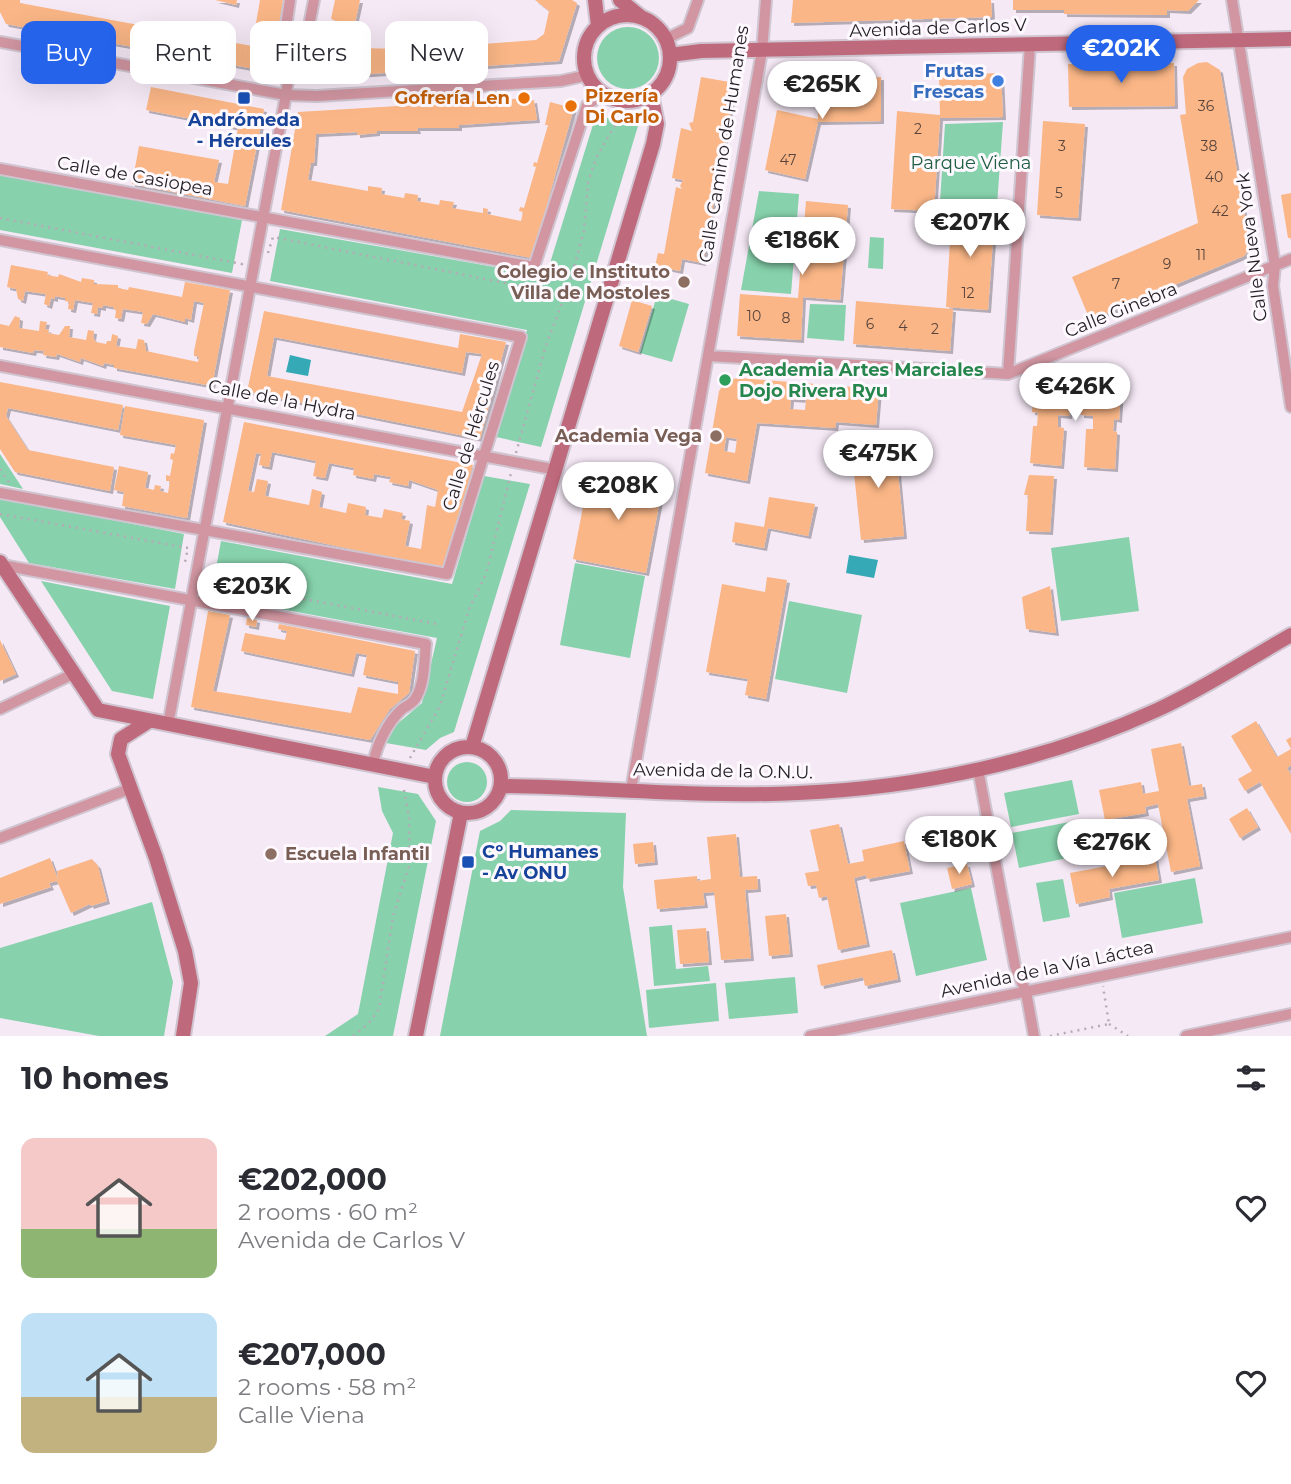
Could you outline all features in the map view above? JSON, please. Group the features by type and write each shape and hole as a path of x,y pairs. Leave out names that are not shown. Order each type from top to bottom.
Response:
{"street":[{"path":"287,21 290,0"},
{"path":"310,21 314,0"},
{"path":"595,0 598,26"},
{"path":"620,0 660,30 666,39 670,55 666,76 651,94 625,101 603,94 588,75 585,48 598,26 620,15 642,17"},
{"path":"666,39 688,28 698,0"},
{"name":"Calle Camino de Humanes","path":"631,790 762,51 766,0"},
{"name":"Calle Nueva York","path":"1232,0 1275,265 1273,286 1291,407"},
{"name":"Avenida de Carlos V","path":"670,55 1291,39"},
{"path":"0,41 286,95 325,96 536,83 588,75"},
{"path":"1008,374 1030,45"},
{"path":"168,725 287,84"},
{"path":"264,218 534,267 587,105 603,94"},
{"path":"472,747 653,144 657,124 651,94"},
{"name":"Calle de Casiopea","path":"0,169 264,218"},
{"path":"0,240 251,287"},
{"name":"Calle Ginebra","path":"709,356 1008,374 1291,259"},
{"name":"Calle de Hércules","path":"0,493 447,574 521,337 251,287"},
{"name":"Calle de la Hydra","path":"0,366 557,470"},
{"path":"1,563 426,644 420,689 414,701 387,727 376,749 373,764"},
{"path":"1,563 88,697 105,713 435,777"},
{"name":"Avenida de la O.N.U.","path":"501,786 798,793 888,785 978,769 1059,746 1139,718 1291,635"},
{"path":"0,709 73,674"},
{"path":"149,721 121,738 118,744 119,765 156,858 185,951 191,983 183,1036"},
{"path":"472,747 495,760 501,786 498,796 482,811 461,813 441,800 435,777 437,767 451,751 472,747"},
{"path":"978,769 1015,966 1026,992 1034,1036"},
{"path":"0,838 129,789"},
{"path":"415,1036 461,813"},
{"name":"Avenida de la Vía Láctea","path":"810,1036 1291,937"},
{"path":"1186,1036 1291,1014"}],"path":[{"path":"353,1036 368,1024 379,1009 393,916 410,863 409,817 402,792 405,771 412,753 440,706 469,609 486,574 546,345 566,295 584,231 588,182 597,156 617,122 625,101"},
{"path":"0,218 242,264 243,256"},
{"path":"258,251 269,254 272,237 566,295"},
{"path":"0,514 188,548 185,562"},
{"path":"211,566 208,582 438,624"},
{"path":"1101,976 1109,1024"},
{"path":"1051,1036 1109,1024 1128,1036"}],"green space":[{"path":"628,27 650,36 659,58 650,80 628,89 606,80 597,58 606,36"},
{"path":"596,115 638,126 541,447 496,437 527,330 270,281 280,229 546,276"},
{"name":"Parque Viena","path":"1003,122 997,205 940,202 945,124"},
{"path":"0,175 242,220 232,273 0,230"},
{"path":"759,191 799,194 791,294 741,290"},
{"path":"870,237 884,238 883,269 868,268"},
{"path":"657,295 689,304 672,362 640,353"},
{"path":"810,304 846,305 844,341 807,338"},
{"path":"0,454 23,489 0,484"},
{"path":"484,476 530,484 454,732 440,738 426,750 386,743 396,725 422,703 437,638 211,596 221,541 452,584"},
{"path":"0,498 184,534 175,589 29,563 0,517"},
{"path":"1129,537 1139,611 1061,621 1051,548"},
{"path":"575,563 645,576 630,658 560,645"},
{"path":"41,581 170,606 153,699 112,691"},
{"path":"789,601 862,615 847,693 775,679"},
{"path":"467,762 475,763 481,768 486,774 486,790 481,796 475,801 467,802 459,801 453,796 448,790 447,782 448,774 453,768 459,763"},
{"path":"1072,780 1079,814 1011,827 1004,793"},
{"path":"378,787 418,794 436,821 393,1036 325,1036 358,1014 393,833 382,811"},
{"path":"511,810 626,813 623,887 647,1036 440,1036 480,831 500,821"},
{"path":"1080,820 1087,854 1019,868 1012,833"},
{"path":"1195,878 1203,923 1122,938 1114,893"},
{"path":"1063,879 1070,917 1043,922 1036,883"},
{"path":"971,888 987,960 916,976 900,903"},
{"path":"152,902 173,982 164,1036 99,1036 0,1018 0,948"},
{"path":"672,925 676,969 708,966 710,981 654,986 649,927"},
{"path":"795,977 798,1013 729,1019 725,983"},
{"path":"716,983 719,1021 649,1028 646,990"}],"water":[{"path":"290,355 311,360 308,376 286,372"},
{"path":"849,555 878,560 874,578 846,573"}],"building":[{"path":"0,0 20,0 20,3 130,23 130,46 116,44 116,21 21,21 21,27 6,24 0,12"},
{"path":"215,0 237,0 236,5"},
{"path":"260,0 283,0 280,21 256,21"},
{"path":"335,0 360,0 355,21 331,19"},
{"path":"535,0 572,0 577,3 559,61 488,66 488,44 536,40 544,34 549,11"},
{"path":"793,0 991,0 992,17 791,23"},
{"path":"1013,0 1199,0 1188,11 1167,10 1167,15 1064,14 1064,10 1013,10"},
{"path":"236,43 250,46 250,68 236,66"},
{"path":"371,48 385,49 385,73 371,74"},
{"path":"1207,62 1220,70 1250,248 1244,256 1090,320 1072,277 1198,223 1180,115 1186,114 1183,77 1187,69"},
{"path":"1174,63 1175,106 1069,107 1068,64"},
{"path":"1001,73 1003,117 940,118 934,211 891,209 897,111 940,115 939,75"},
{"path":"701,77 735,83 703,263 682,259 680,271 655,266 658,253 664,254 676,187 682,189 680,186 683,180 672,178 681,128 692,131 689,123 693,122"},
{"path":"881,77 881,121 818,122 805,179 765,170 777,110 818,119 817,79"},
{"path":"151,87 264,109 245,206 132,184 139,146 219,160 214,182 228,184 238,128 146,110"},
{"path":"529,98 529,101 534,100 537,120 459,125 459,128 417,128 418,131 377,131 357,135 357,132 316,134 314,163 311,163 308,180 368,191 368,186 382,188 381,194 404,198 405,193 418,195 417,201 439,205 440,200 454,202 452,208 483,213 483,208 488,209 487,214 521,221 523,212 519,211 520,207 524,208 536,167 533,166 534,162 537,163 548,125 545,125 550,102 565,106 567,102 575,104 532,258 281,210 298,112"},
{"path":"1043,121 1085,124 1078,218 1037,215"},
{"path":"1291,193 1291,238 1288,238 1281,195"},
{"path":"806,201 848,205 840,300 803,297 801,340 737,336 740,294 798,298"},
{"path":"952,209 995,212 988,310 946,307"},
{"path":"11,265 48,272 47,275 58,277 59,274 81,282 82,278 94,280 94,284 118,285 118,288 128,290 129,287 182,297 185,282 230,290 212,386 114,368 114,365 104,363 103,366 81,358 80,362 57,354 56,357 43,355 44,351 34,350 33,353 0,347 0,324 9,326 15,316 20,318 19,328 39,331 40,321 47,322 45,329 49,330 48,333 59,335 65,326 70,326 69,337 86,340 88,330 94,331 93,338 96,342 106,344 111,341 112,334 118,336 116,346 136,349 138,339 144,340 146,351 198,362 199,357 194,356 194,351 204,303 194,301 191,320 185,318 185,322 153,314 147,324 141,323 143,312 123,309 121,319 115,318 116,311 113,307 103,305 103,308 98,307 97,314 91,313 93,303 75,300 73,310 68,309 69,302 65,301 65,298 55,296 55,299 51,298 49,306 44,304 46,294 25,291 23,301 18,299 16,289 7,287"},
{"path":"632,300 652,306 638,352 619,346"},
{"path":"856,301 953,309 950,351 853,344"},
{"path":"264,311 458,348 460,334 506,342 480,439 247,392","holes":["274,337 462,373 466,352 482,354 462,412 267,376"]},
{"path":"739,378 879,389 876,425 836,422 835,428 757,423 747,481 705,473 719,391 727,380","holes":["791,399 806,400 805,410 790,409","726,437 737,439 735,453 724,451"]},
{"path":"0,382 123,405 118,430 8,408 6,416 28,450 114,467 110,491 15,472 0,449"},
{"path":"1034,382 1071,384 1071,388 1083,389 1084,385 1121,388 1119,420 1114,419 1113,431 1117,432 1115,469 1084,467 1086,429 1093,429 1093,416 1070,410 1069,416 1058,415 1058,427 1064,428 1061,466 1030,463 1033,426 1037,426 1038,413 1032,412"},
{"path":"125,406 204,420 187,518 122,506 124,492 114,490 119,466 148,472 145,488 154,490 155,485 161,486 160,491 168,493 170,481 166,481 166,475 170,476 173,460 170,459 171,453 174,454 176,445 120,435"},
{"path":"244,422 473,465 445,569 223,522","holes":["272,452 316,461 313,476 325,478 329,463 354,468 353,475 373,479 374,474 391,477 389,482 408,486 409,480 438,490 435,507 427,505 421,549 405,546 410,521 401,519 403,513 384,509 382,518 365,515 366,507 348,503 346,513 319,507 322,492 312,489 309,505 265,496 268,481 257,479 254,492 248,491 256,453 261,454 259,465 269,467"]},
{"path":"895,440 904,536 861,540 851,444"},
{"path":"590,470 663,484 646,573 573,559"},
{"path":"1029,475 1054,476 1050,532 1026,531 1028,495 1024,495"},
{"path":"769,497 815,504 808,536 768,528 764,548 732,542 735,522 764,527"},
{"path":"767,577 787,580 766,699 745,695 748,679 706,672 722,584 765,592"},
{"path":"1050,586 1056,633 1026,629 1022,597"},
{"path":"208,611 230,615 213,691 351,713 358,687 398,694 398,682 363,675 367,655 356,653 351,674 241,651 245,633 285,640 287,631 278,629 279,624 415,651 409,693 390,709 370,740 191,707"},
{"path":"247,618 257,620 256,627 246,625"},
{"path":"0,640 16,674 0,681"},
{"path":"1256,721 1277,757 1291,749 1291,765 1287,768 1291,775 1291,834 1260,782 1245,791 1238,779 1252,771 1231,736"},
{"path":"1181,743 1189,786 1202,784 1204,796 1187,799 1200,866 1171,872 1158,804 1145,807 1146,813 1105,820 1099,790 1141,782 1143,794 1159,791 1151,749"},
{"path":"1247,808 1258,827 1240,838 1229,819"},
{"path":"839,824 848,864 864,861 862,850 904,841 910,871 867,879 866,875 854,878 867,944 838,950 827,896 819,898 816,885 808,886 805,873 819,871 810,830"},
{"path":"736,834 740,877 757,876 758,889 745,890 751,958 721,960 714,892 703,893 705,905 657,909 654,880 697,876 697,881 711,879 707,837"},
{"path":"653,842 655,862 635,864 633,844"},
{"path":"1155,857 1159,880 1109,889 1110,897 1076,904 1070,873"},
{"path":"50,858 58,880 57,871 92,859 98,866 107,901 91,906 90,904 71,913 57,881 49,883 51,887 0,904 0,878"},
{"path":"967,864 972,884 952,889 947,868"},
{"path":"786,914 790,954 769,956 765,916"},
{"path":"706,928 709,962 680,964 677,930"},
{"path":"892,950 898,979 865,986 863,977 821,986 817,965"}],"place":[{"name":"Frutas Frescas","path":"998,81"},
{"name":"Andrómeda - Hércules","path":"244,98"},
{"name":"Gofrería Len","path":"524,98"},
{"name":"Pizzería Di Carlo","path":"571,106"},
{"name":"Colegio e Instituto Villa de Mostoles","path":"684,282"},
{"name":"Academia Artes Marciales Dojo Rivera Ryu","path":"725,380"},
{"name":"Academia Vega","path":"716,436"},
{"name":"Escuela Infantil","path":"271,854"},
{"name":"Cº Humanes - Av ONU","path":"468,862"}]}
